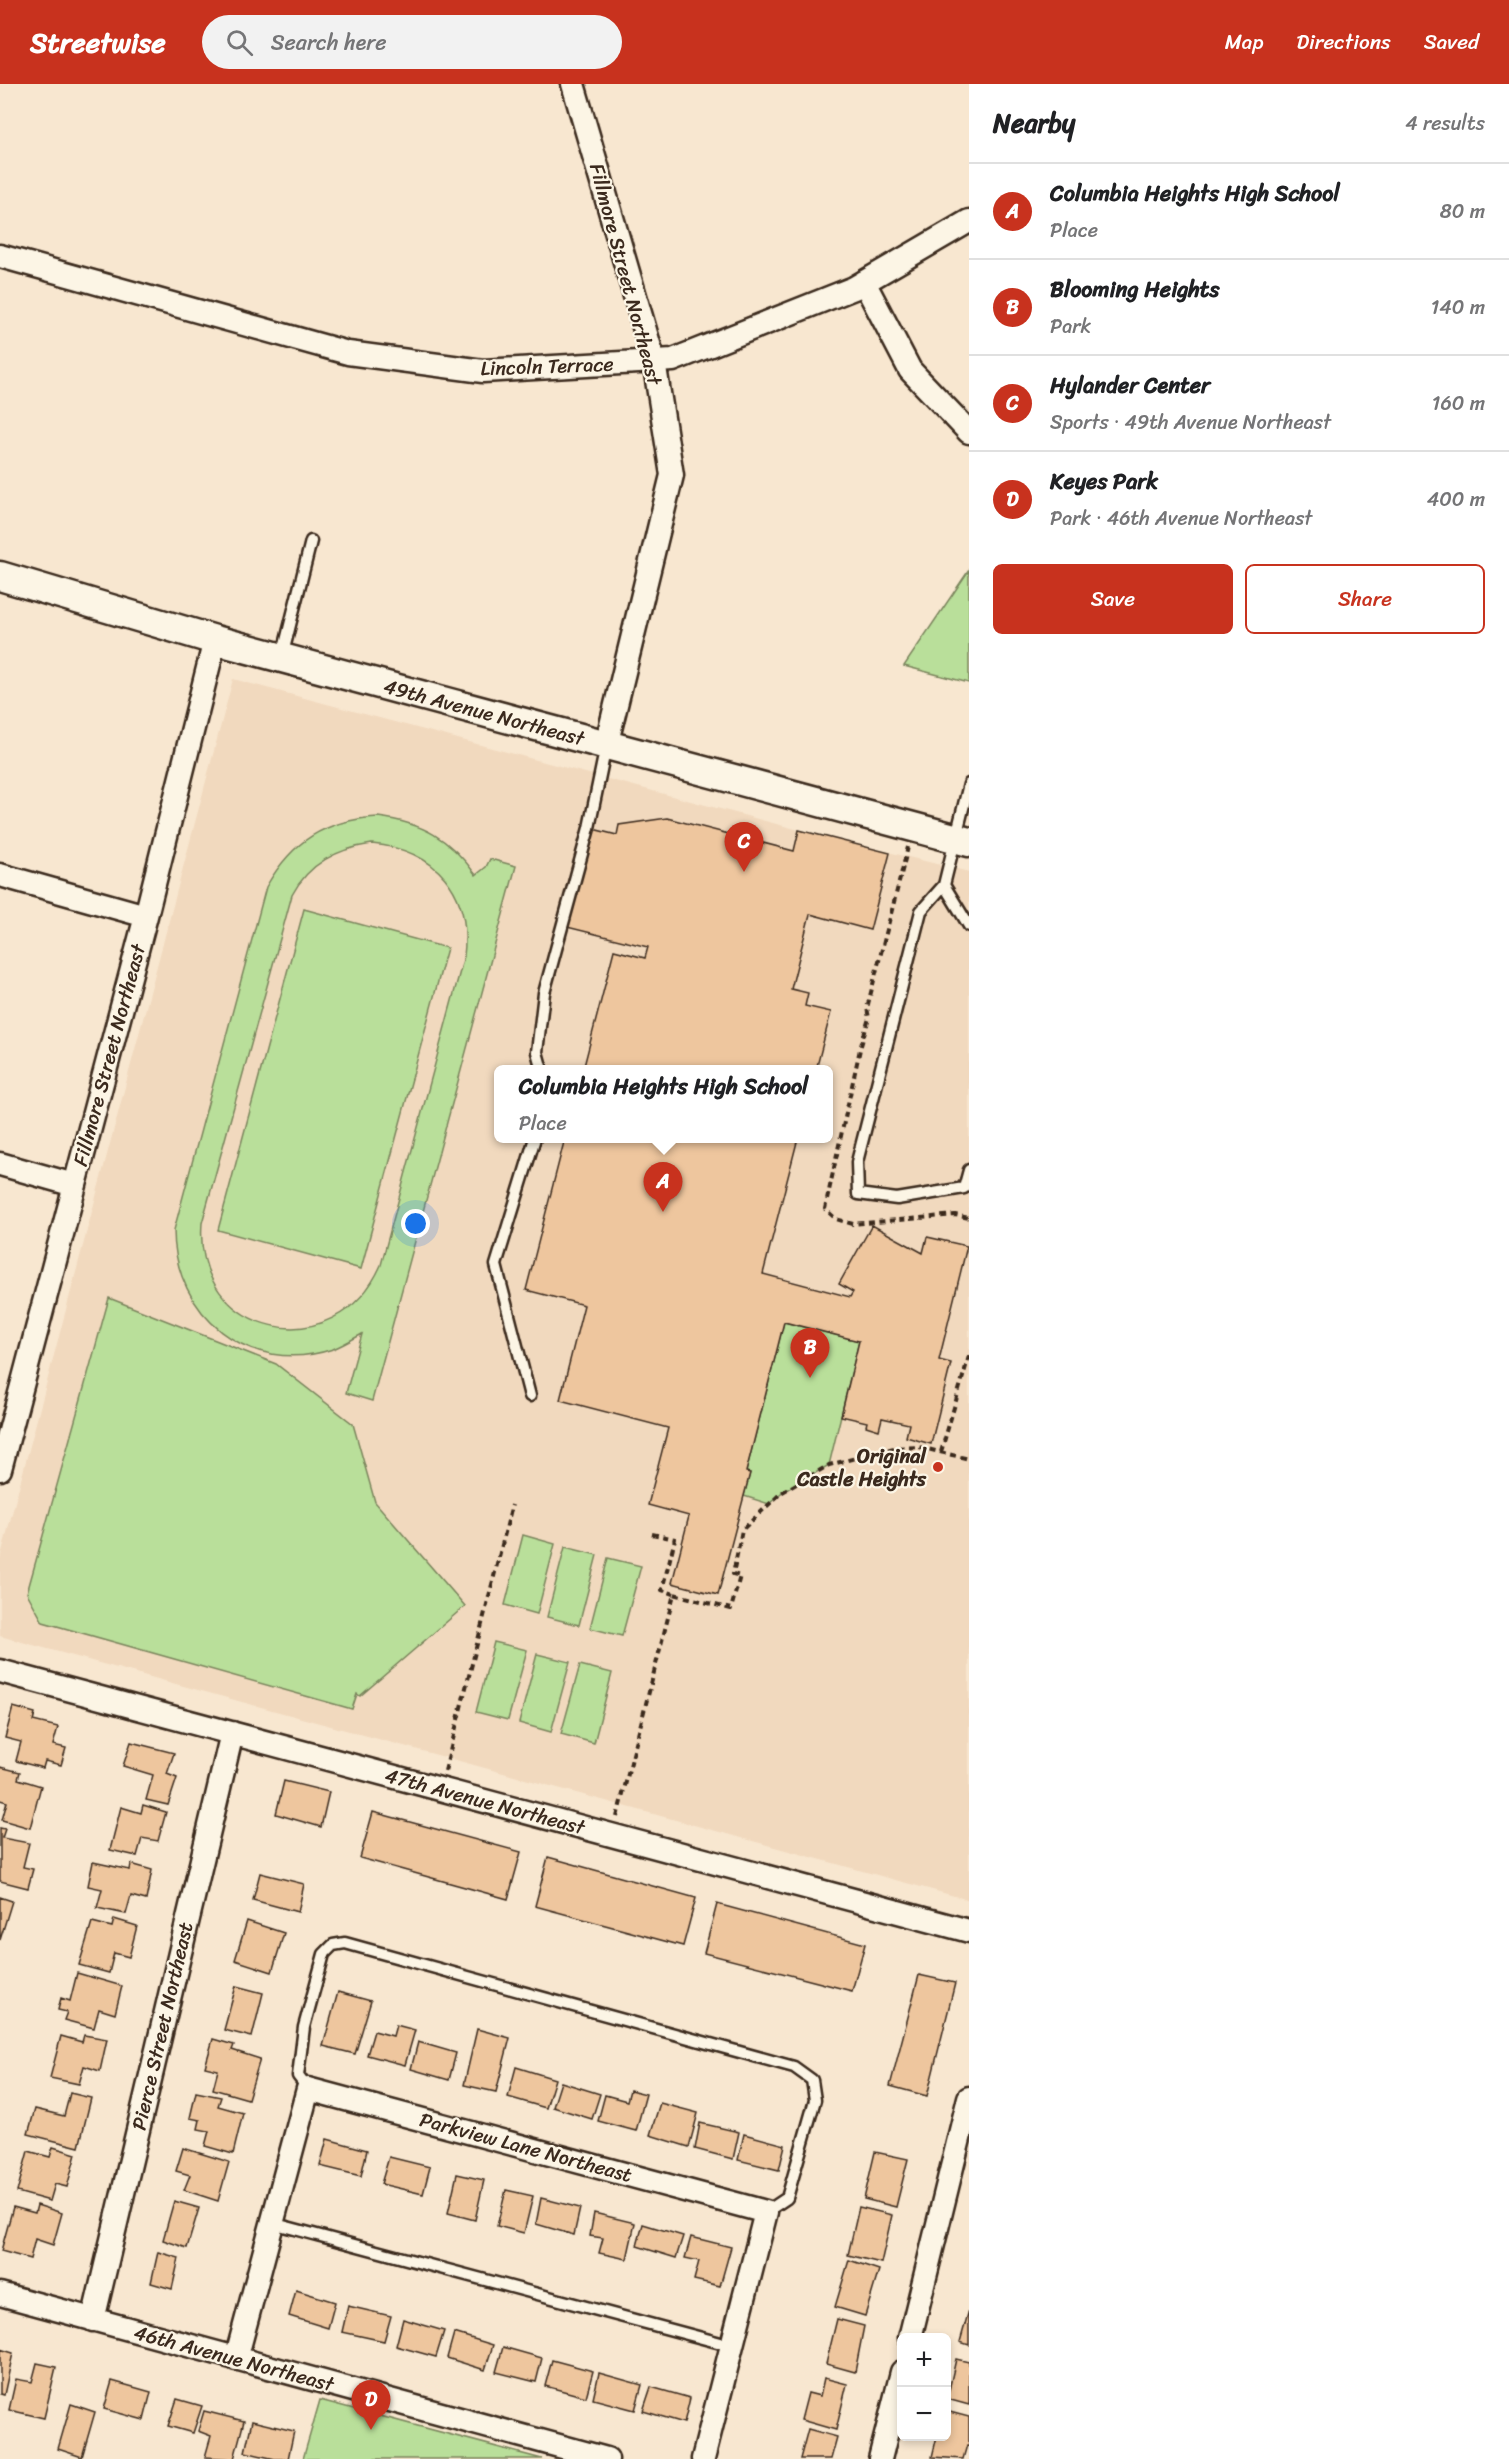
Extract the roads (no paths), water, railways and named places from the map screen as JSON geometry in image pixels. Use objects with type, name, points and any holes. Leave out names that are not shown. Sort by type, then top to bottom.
[{"type":"street","name":"Fillmore Street Northeast","points":[[573,84],[654,361],[672,475],[606,746]]},
{"type":"street","name":"Lincoln Terrace","points":[[0,256],[348,353],[483,371],[673,360],[854,288],[969,221]]},
{"type":"street","points":[[864,282],[910,370],[969,432]]},
{"type":"street","name":"49th Avenue Northeast","points":[[0,576],[215,640],[962,840]]},
{"type":"street","name":"Fillmore Street Northeast","points":[[0,1469],[146,916],[215,640]]},
{"type":"street","points":[[0,875],[146,916]]},
{"type":"street","points":[[0,1164],[75,1185]]},
{"type":"street","name":"47th Avenue Northeast","points":[[0,1671],[969,1931]]},
{"type":"street","name":"Pierce Street Northeast","points":[[93,2320],[232,1733]]},
{"type":"street","points":[[236,2359],[308,2089]]},
{"type":"street","name":"Parkview Lane Northeast","points":[[308,2089],[766,2212]]},
{"type":"street","points":[[911,2333],[969,2098]]},
{"type":"street","points":[[703,2459],[766,2212]]},
{"type":"street","name":"46th Avenue Northeast","points":[[0,2294],[607,2459]]},
{"type":"street","points":[[880,2459],[898,2387]]},
{"type":"lane","points":[[282,658],[311,541]]},
{"type":"lane","points":[[541,1065],[537,1052],[544,993],[589,828],[606,746]]},
{"type":"lane","points":[[969,784],[962,840],[944,885],[921,911],[857,1162],[858,1194],[897,1199],[967,1190],[969,1170]]},
{"type":"lane","points":[[944,885],[969,926]]},
{"type":"lane","points":[[530,1396],[496,1265],[533,1143]]},
{"type":"lane","points":[[308,2089],[298,2076],[304,2027],[324,1954],[333,1945],[345,1942],[794,2067],[812,2080],[815,2100],[787,2198],[766,2212]]},
{"type":"lane","points":[[272,2223],[732,2346]]},
{"type":"place","name":"Hylander Center","points":[[744,872]]},
{"type":"place","name":"Columbia Heights High School","points":[[663,1212]]},
{"type":"place","name":"Blooming Heights","points":[[810,1378]]},
{"type":"place","name":"Original Castle Heights","points":[[938,1467]]},
{"type":"place","name":"Keyes Park","points":[[371,2430]]}]
